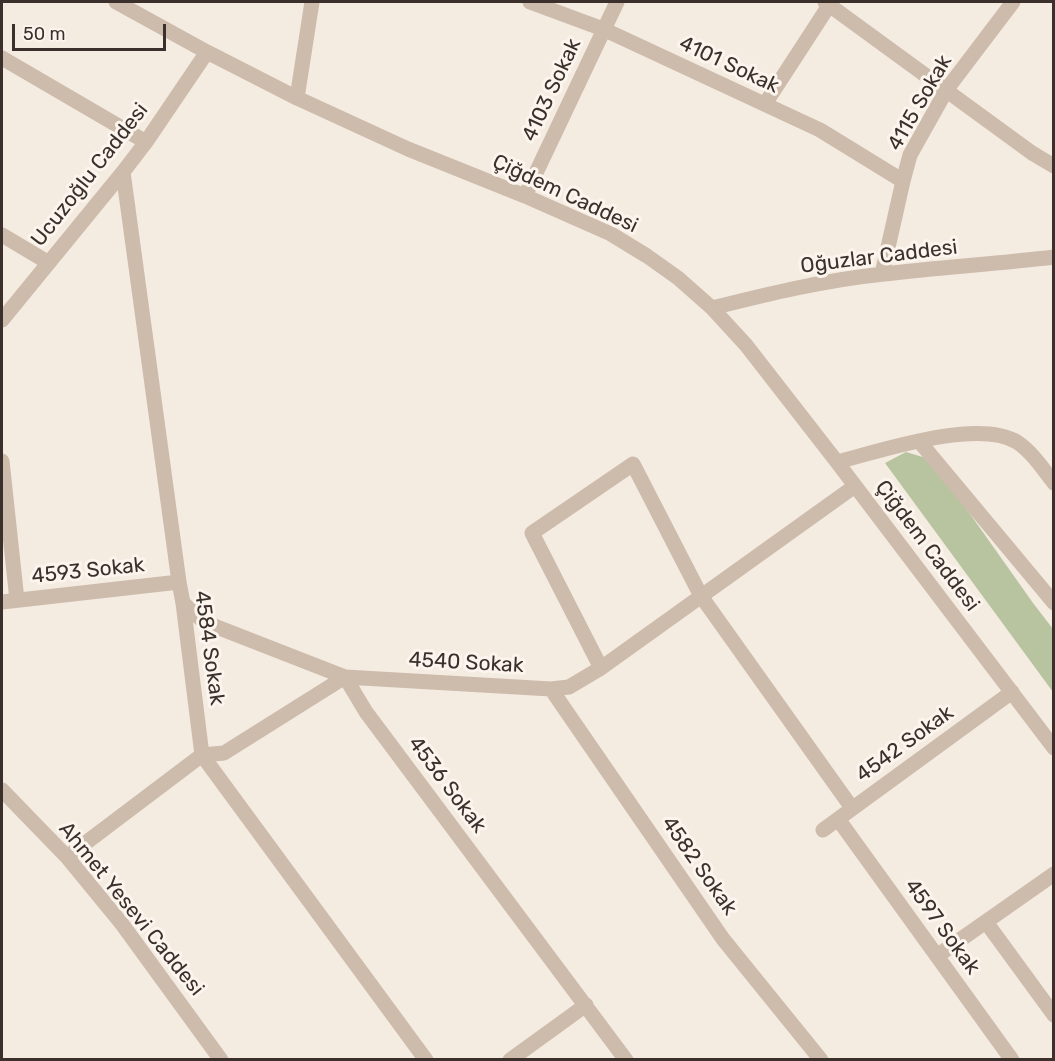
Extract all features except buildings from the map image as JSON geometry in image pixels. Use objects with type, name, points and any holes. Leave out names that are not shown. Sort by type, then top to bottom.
[{"type":"street","name":"Çiğdem Caddesi","points":[[116,2],[297,98],[610,234],[678,278],[712,308],[746,345],[1053,748]]},
{"type":"street","points":[[297,98],[312,2]]},
{"type":"street","name":"4101 Sokak","points":[[530,2],[603,29],[820,130],[903,181]]},
{"type":"street","name":"4103 Sokak","points":[[525,196],[616,2]]},
{"type":"street","name":"4115 Sokak","points":[[882,274],[910,155],[947,89],[1013,2]]},
{"type":"street","points":[[765,104],[827,3],[1053,166]]},
{"type":"street","name":"Ucuzoğlu Caddesi","points":[[2,320],[146,142],[207,52]]},
{"type":"street","points":[[2,58],[146,142]]},
{"type":"street","name":"4584 Sokak","points":[[123,172],[202,755],[426,1059]]},
{"type":"street","points":[[2,235],[49,263]]},
{"type":"street","name":"Oğuzlar Caddesi","points":[[712,308],[795,288],[882,274],[1003,264],[1053,257]]},
{"type":"street","points":[[837,462],[919,441],[978,433],[1004,437],[1017,442],[1033,456],[1053,483]]},
{"type":"street","points":[[919,441],[1053,603]]},
{"type":"street","points":[[2,461],[9,601]]},
{"type":"street","points":[[601,668],[532,533],[633,464],[700,596],[852,808]]},
{"type":"street","name":"4540 Sokak","points":[[345,677],[551,689],[569,687],[601,668],[855,486]]},
{"type":"street","name":"4593 Sokak","points":[[9,601],[179,582]]},
{"type":"street","points":[[183,603],[204,622],[345,677]]},
{"type":"street","points":[[67,857],[202,755],[224,753],[345,677]]},
{"type":"street","name":"4536 Sokak","points":[[345,677],[366,712],[626,1059]]},
{"type":"street","name":"4582 Sokak","points":[[551,689],[723,939],[821,1059]]},
{"type":"street","name":"4542 Sokak","points":[[823,830],[1012,692]]},
{"type":"street","name":"Ahmet Yesevi Caddesi","points":[[2,790],[67,857],[122,924],[221,1059]]},
{"type":"street","name":"4597 Sokak","points":[[837,819],[1012,1059]]},
{"type":"street","points":[[937,956],[1053,874]]},
{"type":"street","name":"4597 Sokak","points":[[986,922],[1053,1015]]},
{"type":"street","points":[[510,1059],[586,1005]]},
{"type":"green space","points":[[906,452],[926,458],[951,487],[1053,629],[1053,692],[885,463]]}]
